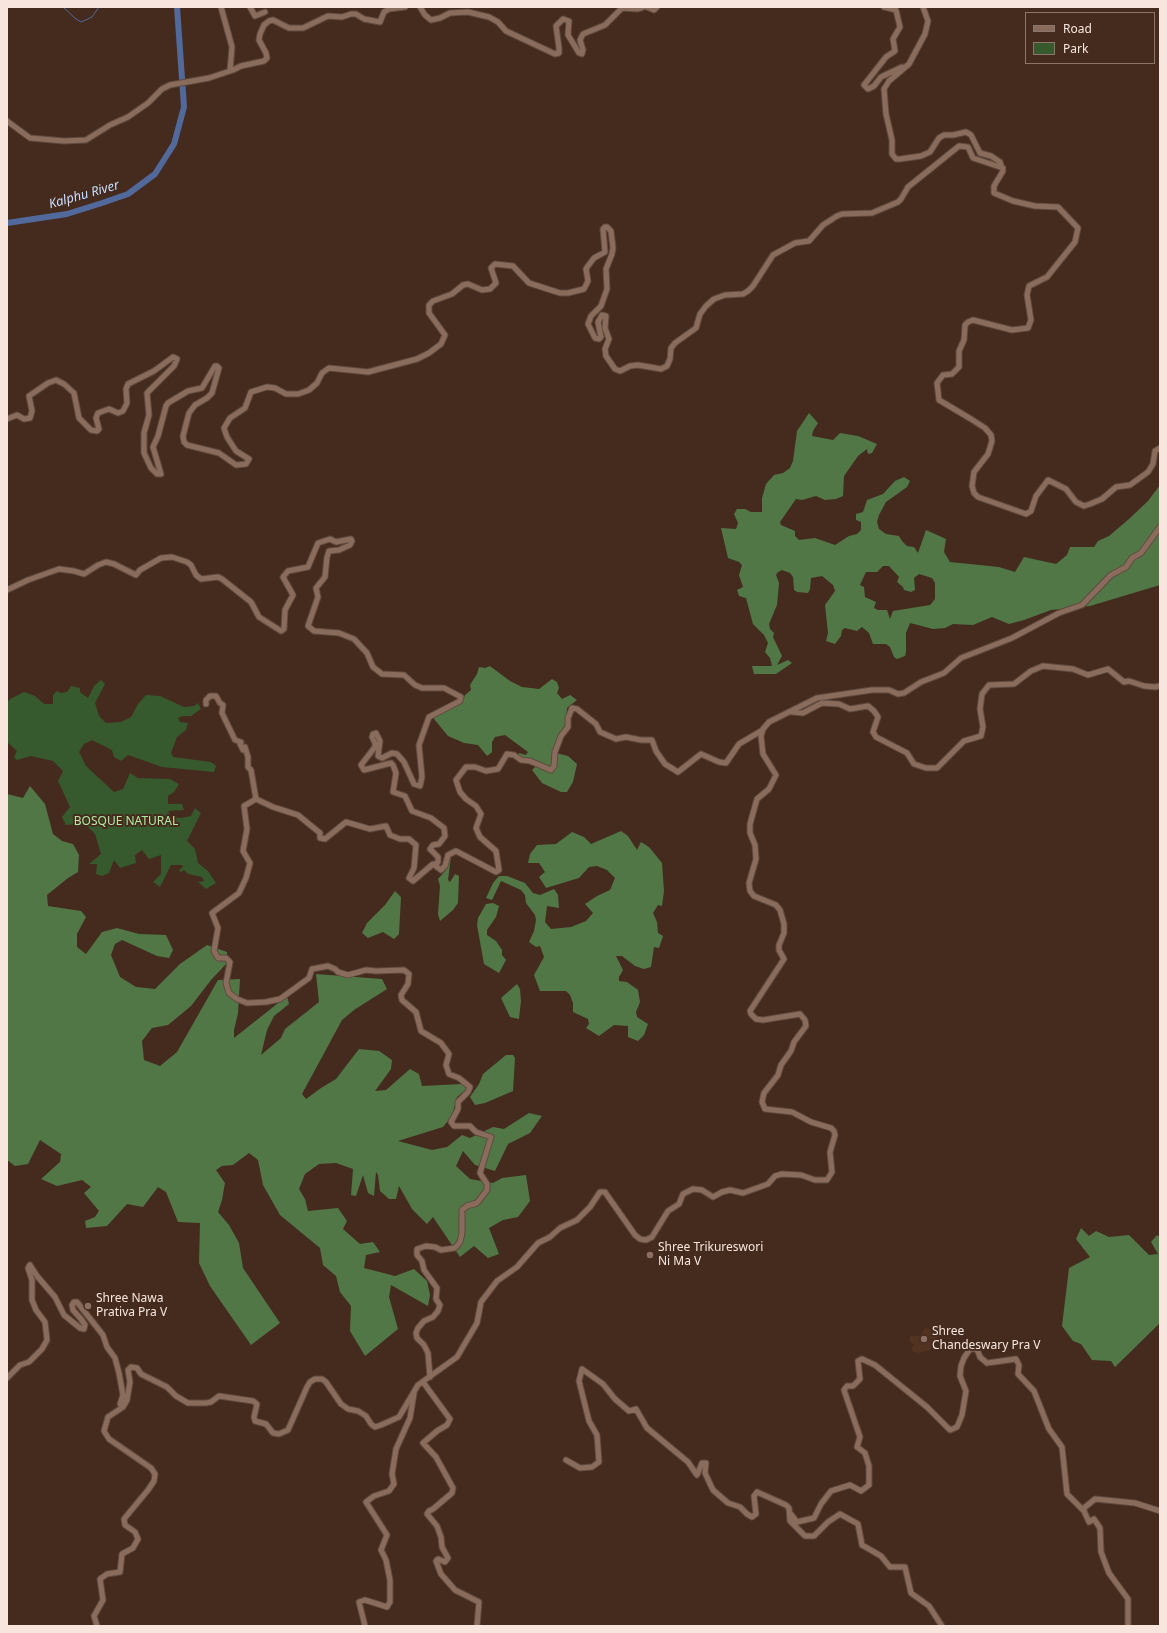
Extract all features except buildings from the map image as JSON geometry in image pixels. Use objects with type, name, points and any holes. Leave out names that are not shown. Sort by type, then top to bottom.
[{"type":"street","points":[[220,7],[232,47],[230,71]]},
{"type":"street","points":[[250,7],[255,16],[265,12]]},
{"type":"street","points":[[7,121],[30,138],[64,142],[86,140],[110,125],[128,117],[148,103],[162,89],[174,84],[209,78],[241,66],[264,61],[267,58],[259,40],[264,25],[269,21],[273,20],[289,28],[303,28],[328,16],[342,17],[356,14],[364,19],[380,22],[384,12],[389,9],[405,7]]},
{"type":"street","points":[[420,7],[425,15],[431,20],[440,18],[450,12],[468,12],[489,17],[498,22],[506,31],[556,54],[559,53],[556,26],[563,19],[569,21],[568,35],[579,53],[582,54],[583,50],[580,40],[584,34],[605,25],[622,8],[632,9],[644,7]]},
{"type":"street","points":[[647,7],[654,10],[657,7]]},
{"type":"street","points":[[884,7],[896,10],[900,27],[893,39],[895,51],[886,57],[864,85],[868,89],[874,86],[881,77],[909,64]]},
{"type":"street","points":[[923,7],[928,21],[926,29],[909,64],[889,81],[884,89],[886,114],[891,130],[892,152],[894,157],[900,159],[921,156],[930,152],[939,138],[944,135],[953,135],[966,132],[971,135],[980,153],[996,159],[1000,162],[1003,168],[1003,172],[994,186],[994,193],[1013,201],[1035,206],[1058,207],[1076,225],[1078,231],[1075,242],[1047,278],[1029,286],[1027,295],[1031,320],[1028,328],[1012,330],[973,320],[968,322],[965,325],[964,340],[959,351],[959,367],[952,374],[943,375],[937,383],[939,400],[976,422],[991,436],[992,441],[988,454],[974,472],[972,486],[974,494],[988,501],[1026,514],[1029,513],[1036,496],[1048,480],[1066,489],[1076,502],[1084,506],[1102,499],[1116,487],[1130,485],[1148,472],[1153,464],[1155,451],[1160,448]]},
{"type":"street","points":[[7,419],[17,415],[24,419],[30,418],[32,411],[29,396],[48,383],[56,380],[64,384],[74,393],[79,418],[91,430],[97,431],[99,427],[96,418],[98,413],[109,409],[118,413],[123,411],[127,403],[126,389],[128,384],[154,371],[173,357],[177,358],[174,366],[147,393],[149,415],[144,433],[144,453],[151,468],[157,474],[161,474],[153,446],[158,436],[166,406],[168,403],[188,391],[202,388],[215,366],[219,368],[212,393],[208,398],[195,405],[189,412],[183,436],[184,442],[187,445],[219,453],[236,464],[246,464],[249,459],[236,451],[227,437],[224,428],[230,418],[244,408],[251,392],[266,386],[276,388],[286,394],[298,394],[309,390],[317,383],[322,373],[329,368],[368,372],[417,359],[429,353],[441,344],[445,336],[429,313],[429,305],[432,301],[452,294],[463,285],[468,284],[482,290],[490,289],[496,283],[491,268],[495,264],[513,266],[529,283],[560,293],[568,293],[584,289],[588,281],[588,266],[594,258],[605,252],[603,229],[605,227],[611,231],[613,248],[606,269],[607,289],[601,306],[590,316],[588,324],[595,338],[599,339],[601,337],[598,322],[602,315],[606,316],[605,328],[609,339],[605,349],[606,356],[615,369],[620,371],[630,366],[638,365],[661,369],[666,366],[670,358],[671,348],[675,343],[696,328],[700,314],[714,299],[725,295],[743,294],[748,291],[753,286],[773,255],[795,243],[809,241],[823,225],[837,216],[842,214],[872,213],[898,202],[901,200],[908,187],[959,146],[968,147],[973,158],[1003,168]]},
{"type":"street","points":[[435,865],[441,870],[445,866],[448,855],[456,851],[496,872],[499,870],[496,851],[480,837],[476,828],[481,814],[476,806],[466,799],[460,792],[456,780],[466,767],[475,767],[486,771],[498,769],[508,754],[551,770],[554,766],[555,752],[568,727],[568,718],[572,708],[577,709],[596,724],[600,732],[616,740],[626,737],[641,740],[652,740],[656,751],[665,764],[678,772],[701,754],[719,762],[726,763],[739,744],[759,734],[769,722],[817,698],[846,693],[882,690],[898,694],[909,691],[921,682],[950,670],[961,658],[1012,638],[1059,613],[1082,605],[1111,575],[1126,567],[1132,558],[1141,553],[1160,527]]},
{"type":"street","points":[[7,590],[28,580],[59,570],[74,571],[84,574],[106,562],[114,564],[136,575],[140,570],[161,558],[172,557],[187,562],[191,565],[196,575],[201,579],[218,577],[222,579],[251,602],[259,617],[281,631],[284,629],[285,610],[293,595],[283,577],[288,571],[308,567],[318,543],[330,539],[336,542],[351,539],[352,541],[350,545],[330,552],[327,557],[325,578],[316,588],[318,597],[308,626],[314,631],[339,633],[354,639],[367,653],[373,667],[382,674],[404,675],[415,685],[422,688],[444,688],[461,697],[460,701],[429,717],[419,745],[422,778],[420,786],[414,784],[404,762],[398,754],[392,753],[382,758],[378,756],[380,740],[376,733],[373,734],[372,738],[375,743],[375,747],[361,765],[364,770],[385,764],[393,765],[396,773],[393,792],[405,796],[412,811],[432,818],[444,828],[444,836],[439,844],[433,845],[430,849],[438,856],[438,862],[435,865],[433,864],[413,881],[409,878],[414,868],[416,845],[408,839],[400,839],[390,835],[386,826],[370,829],[346,822],[325,839],[320,838],[320,834],[298,815],[273,807],[256,799]]},
{"type":"street","points":[[791,712],[803,713],[822,703],[839,704],[850,709],[868,706],[878,717],[873,732],[876,737],[907,753],[914,764],[926,768],[937,768],[964,742],[981,736],[983,727],[980,709],[982,694],[989,685],[1014,684],[1032,671],[1043,666],[1073,669],[1088,675],[1108,669],[1124,682],[1129,681],[1144,686],[1160,686]]},
{"type":"street","points":[[206,704],[206,700],[210,696],[216,696],[223,705],[222,713],[235,740],[242,742],[240,744],[243,750],[245,747],[248,757],[248,767],[251,770],[256,799]]},
{"type":"street","points":[[97,1626],[94,1616],[103,1600],[100,1579],[107,1574],[120,1572],[122,1554],[133,1548],[138,1539],[135,1532],[125,1525],[124,1519],[148,1490],[155,1474],[151,1468],[106,1436],[104,1431],[108,1417],[123,1407],[127,1400],[130,1382],[128,1370],[133,1366],[150,1379],[167,1387],[183,1401],[188,1403],[206,1403],[219,1396],[241,1398],[253,1401],[257,1404],[254,1417],[255,1421],[266,1424],[273,1433],[278,1434],[288,1430],[307,1387],[310,1382],[315,1379],[326,1382],[341,1404],[348,1409],[358,1411],[366,1416],[375,1427],[399,1417],[414,1390],[457,1357],[477,1323],[481,1302],[497,1281],[517,1267],[538,1243],[564,1226],[577,1220],[590,1208],[600,1192],[605,1192],[635,1235],[640,1239],[646,1240],[652,1237],[668,1211],[679,1204],[683,1194],[693,1189],[702,1190],[713,1197],[730,1190],[743,1193],[768,1184],[775,1176],[782,1174],[801,1175],[821,1180],[827,1180],[831,1175],[830,1152],[835,1135],[834,1131],[831,1128],[811,1122],[792,1112],[765,1109],[762,1102],[764,1093],[778,1075],[781,1065],[787,1058],[794,1042],[806,1026],[805,1020],[800,1014],[763,1020],[756,1018],[750,1011],[784,958],[779,950],[779,945],[784,933],[784,924],[780,910],[776,905],[754,896],[750,891],[749,883],[756,859],[755,845],[750,833],[750,824],[757,798],[769,789],[776,776],[762,754],[762,729]]},
{"type":"street","points":[[256,799],[244,806],[247,830],[243,851],[250,863],[246,878],[239,893],[212,913],[218,928],[214,951],[218,958],[226,958],[230,962],[226,983],[229,993],[237,999],[248,1003],[266,1002],[280,999],[293,988],[309,978],[312,969],[328,966],[338,972],[348,975],[366,970],[404,970],[409,974],[408,984],[400,995],[402,1000],[416,1012],[421,1031],[442,1043],[449,1054],[446,1065],[449,1074],[466,1082],[470,1087],[468,1092],[458,1102],[458,1109],[451,1122],[454,1126],[470,1126],[476,1132],[491,1137],[480,1173],[487,1184],[487,1190],[477,1203],[467,1206],[462,1210],[462,1233],[460,1242],[455,1248],[441,1250],[435,1247],[426,1246],[417,1249],[417,1255],[422,1261],[424,1270],[437,1288],[436,1300],[440,1305],[438,1311],[433,1317],[424,1321],[416,1333],[417,1338],[428,1353],[430,1377]]},
{"type":"street","points":[[7,1378],[20,1365],[29,1362],[42,1349],[47,1340],[45,1322],[36,1310],[32,1300],[32,1280],[28,1268],[30,1265],[32,1270],[55,1297],[64,1315],[80,1328],[84,1329],[85,1325],[72,1310],[72,1305],[74,1302],[77,1302],[103,1335],[107,1347],[115,1358],[123,1395],[120,1404],[123,1407]]},
{"type":"street","points":[[566,1460],[580,1468],[592,1467],[599,1462],[596,1435],[589,1421],[579,1381],[582,1369],[603,1384],[615,1399],[629,1411],[636,1409],[647,1428],[688,1462],[697,1475],[702,1463],[706,1463],[705,1473],[713,1490],[728,1503],[737,1506],[747,1514],[754,1516],[756,1514],[754,1496],[758,1492],[778,1502],[784,1503],[797,1522],[809,1520],[814,1518],[821,1504],[831,1491],[850,1485],[860,1490],[866,1489],[869,1485],[869,1466],[865,1453],[857,1447],[860,1437],[844,1390],[847,1386],[853,1386],[860,1379],[857,1364],[858,1361],[862,1359],[875,1365],[927,1407],[950,1430],[957,1427],[964,1403],[966,1391],[960,1376],[961,1366],[970,1349],[977,1348],[980,1357],[987,1364],[1016,1359],[1019,1365],[1018,1374],[1034,1390],[1049,1429],[1062,1447],[1067,1494],[1084,1510],[1089,1522],[1094,1519],[1100,1528],[1101,1552],[1109,1573],[1128,1599],[1128,1626]]},
{"type":"street","points":[[423,1382],[429,1388],[450,1419],[447,1425],[423,1443],[436,1457],[453,1488],[452,1492],[427,1514],[437,1526],[442,1547],[448,1558],[445,1562],[438,1559],[436,1561],[442,1574],[452,1588],[479,1602],[477,1626]]},
{"type":"street","points":[[365,1626],[359,1602],[364,1600],[387,1607],[390,1602],[390,1580],[386,1560],[381,1550],[386,1535],[366,1502],[374,1496],[389,1490],[394,1484],[392,1474],[396,1449],[410,1418],[414,1390]]},
{"type":"street","points":[[1084,1510],[1084,1508],[1095,1500],[1134,1503],[1160,1511]]},
{"type":"street","points":[[790,1513],[790,1521],[805,1536],[814,1536],[828,1522],[840,1514],[858,1524],[862,1545],[881,1556],[890,1567],[905,1567],[911,1593],[930,1606],[942,1626]]},
{"type":"shaded area","name":"Shree Chandeswary Pra V","points":[[925,1328],[933,1330],[938,1328],[942,1332],[930,1350],[919,1353],[913,1352],[911,1349],[914,1345],[910,1342],[910,1336],[920,1336]]},
{"type":"green space","points":[[809,413],[818,423],[812,436],[833,440],[840,433],[858,436],[877,444],[872,453],[868,454],[867,449],[858,456],[844,476],[843,496],[836,499],[825,500],[816,496],[802,500],[796,499],[780,522],[781,525],[795,531],[795,536],[799,540],[815,538],[835,545],[849,536],[857,534],[861,530],[861,522],[856,520],[856,514],[863,512],[867,500],[883,494],[895,481],[904,477],[910,481],[907,487],[886,502],[877,522],[879,529],[886,534],[899,536],[907,546],[914,547],[918,553],[926,530],[946,539],[944,552],[950,562],[999,567],[1015,572],[1024,557],[1056,564],[1067,555],[1070,547],[1094,547],[1098,541],[1109,536],[1129,519],[1148,501],[1160,485],[1160,585],[1090,606],[1051,610],[1009,624],[992,617],[973,625],[953,624],[945,628],[933,629],[910,623],[906,633],[905,656],[897,659],[894,657],[890,647],[886,644],[873,644],[869,633],[862,627],[857,631],[845,628],[842,630],[841,636],[835,644],[826,641],[828,633],[825,605],[835,591],[833,585],[822,576],[811,578],[808,593],[797,592],[794,590],[793,577],[790,573],[782,570],[776,575],[779,583],[777,605],[769,624],[770,629],[774,633],[773,637],[782,656],[777,665],[788,660],[792,663],[776,674],[754,674],[752,666],[772,666],[770,658],[765,652],[768,643],[764,635],[753,624],[746,598],[739,596],[737,590],[743,587],[739,575],[742,565],[739,562],[728,558],[721,528],[736,529],[738,523],[734,514],[737,509],[745,509],[751,512],[762,512],[762,498],[766,484],[774,475],[783,473],[790,468],[793,461],[797,431]],"holes":[[[883,566],[889,566],[899,577],[897,582],[903,587],[904,590],[911,592],[915,590],[914,578],[919,574],[932,578],[935,583],[935,599],[930,605],[893,611],[890,619],[887,610],[878,610],[874,608],[876,602],[865,597],[864,587],[860,585],[866,572],[877,572]]]},
{"type":"green space","points":[[490,666],[510,681],[522,687],[539,689],[552,679],[557,682],[559,688],[557,693],[562,699],[570,695],[577,700],[567,708],[566,729],[560,735],[554,763],[549,769],[518,757],[519,753],[526,755],[528,752],[505,735],[495,737],[492,742],[492,752],[487,756],[478,745],[464,743],[448,736],[434,719],[436,713],[462,703],[465,695],[471,690],[470,685],[477,674],[479,667],[485,668]]},
{"type":"green space","name":"BOSQUE NATURAL","points":[[101,680],[105,684],[95,703],[99,716],[106,723],[121,722],[131,717],[138,704],[146,695],[160,696],[184,707],[194,706],[198,703],[201,709],[191,716],[183,716],[178,718],[180,722],[188,723],[186,730],[177,737],[171,753],[173,757],[211,762],[216,766],[214,772],[162,767],[128,755],[121,761],[114,757],[112,750],[92,740],[84,744],[79,752],[86,766],[114,792],[123,789],[130,773],[138,778],[170,779],[179,784],[174,792],[168,796],[168,804],[182,804],[184,810],[168,811],[171,817],[181,818],[191,816],[195,808],[201,813],[187,841],[195,849],[198,863],[208,871],[216,883],[206,889],[198,882],[204,881],[202,877],[188,874],[184,870],[181,872],[179,870],[183,867],[182,865],[171,865],[160,887],[153,882],[161,874],[161,855],[149,859],[142,850],[135,855],[136,863],[120,868],[114,860],[109,873],[102,876],[96,874],[97,864],[89,864],[101,854],[95,834],[84,823],[66,825],[62,817],[70,807],[58,781],[63,771],[53,761],[31,756],[17,760],[14,757],[17,751],[7,742],[7,703],[10,699],[24,692],[35,696],[44,704],[53,704],[53,695],[57,691],[61,693],[67,692],[71,686],[80,688],[80,692],[88,698],[94,686]]},
{"type":"green space","points":[[556,753],[568,756],[577,764],[573,782],[567,792],[561,792],[542,783],[532,770],[537,765],[552,771]]},
{"type":"green space","points":[[30,786],[45,804],[53,834],[62,841],[73,844],[79,855],[78,872],[47,895],[48,906],[81,911],[86,917],[77,934],[77,947],[86,954],[102,932],[117,928],[139,934],[166,935],[173,950],[169,958],[157,956],[122,940],[115,944],[111,955],[120,977],[136,987],[155,989],[180,964],[207,945],[227,952],[227,963],[211,980],[191,1006],[168,1025],[152,1028],[142,1041],[144,1060],[160,1066],[177,1052],[218,980],[240,979],[238,1013],[234,1030],[234,1038],[287,996],[289,1004],[274,1016],[267,1030],[261,1055],[281,1038],[285,1029],[319,1002],[316,974],[382,979],[387,989],[354,1010],[342,1020],[302,1094],[306,1099],[336,1079],[359,1049],[379,1051],[392,1060],[391,1069],[375,1091],[386,1090],[410,1069],[419,1074],[422,1086],[462,1084],[467,1089],[457,1097],[452,1116],[443,1127],[398,1141],[432,1150],[447,1147],[462,1135],[470,1138],[493,1127],[504,1129],[529,1113],[542,1116],[530,1133],[508,1144],[495,1171],[475,1165],[463,1151],[456,1166],[470,1179],[493,1183],[502,1178],[526,1175],[530,1201],[518,1217],[503,1220],[489,1228],[499,1254],[488,1258],[474,1246],[460,1257],[433,1217],[427,1224],[412,1209],[399,1186],[396,1199],[389,1199],[380,1191],[378,1175],[376,1172],[374,1196],[368,1193],[363,1175],[356,1196],[351,1195],[353,1169],[336,1163],[319,1164],[305,1174],[299,1189],[305,1199],[308,1211],[338,1208],[347,1221],[343,1229],[360,1244],[373,1242],[380,1252],[366,1255],[364,1268],[395,1276],[414,1269],[427,1281],[430,1295],[428,1306],[391,1285],[389,1297],[398,1329],[365,1356],[350,1331],[351,1306],[340,1292],[336,1276],[323,1265],[320,1248],[280,1215],[263,1185],[258,1160],[249,1153],[233,1165],[222,1166],[216,1170],[225,1183],[218,1212],[229,1225],[239,1243],[243,1268],[280,1323],[251,1345],[210,1286],[199,1263],[200,1223],[178,1222],[166,1192],[158,1187],[143,1207],[127,1204],[107,1226],[86,1228],[85,1221],[95,1217],[99,1211],[84,1193],[91,1187],[82,1180],[57,1186],[41,1179],[60,1162],[61,1154],[40,1140],[28,1164],[15,1166],[7,1160],[7,794],[23,798]]},
{"type":"green space","points":[[621,831],[628,836],[637,850],[641,842],[649,847],[662,863],[664,891],[662,906],[658,905],[653,913],[657,922],[658,933],[663,936],[659,948],[654,947],[651,967],[644,969],[635,966],[622,956],[616,956],[623,970],[619,977],[619,981],[627,982],[638,990],[640,1002],[636,1012],[637,1017],[648,1024],[644,1035],[638,1041],[628,1037],[628,1026],[614,1025],[599,1036],[586,1028],[589,1024],[588,1019],[573,1012],[573,1003],[570,995],[566,991],[540,991],[534,975],[544,957],[540,946],[536,947],[529,942],[534,931],[536,920],[535,915],[526,903],[525,895],[521,890],[501,881],[492,900],[486,898],[493,883],[499,876],[507,876],[525,883],[533,893],[540,895],[554,889],[558,895],[559,908],[547,906],[545,922],[551,929],[571,927],[586,921],[593,913],[585,904],[610,890],[615,878],[607,870],[597,866],[589,867],[579,878],[546,888],[539,877],[545,872],[539,863],[528,863],[530,854],[537,845],[556,844],[572,832],[584,837],[591,844]]},
{"type":"green space","points":[[448,857],[451,857],[448,880],[450,882],[455,874],[459,876],[458,903],[453,910],[440,921],[438,914],[440,886],[438,879],[446,870]]},
{"type":"green space","points":[[395,891],[401,897],[399,934],[394,939],[383,932],[368,938],[362,933],[367,923],[385,905]]},
{"type":"green space","points":[[493,903],[499,906],[496,917],[487,930],[487,935],[496,941],[502,950],[502,955],[506,960],[499,973],[484,964],[477,925],[478,918],[486,904]]},
{"type":"green space","points":[[517,984],[520,989],[521,1001],[519,1019],[510,1017],[501,998]]},
{"type":"green space","points":[[506,1055],[513,1055],[515,1058],[513,1091],[485,1103],[475,1105],[470,1097],[479,1084],[483,1074]]},
{"type":"green space","points":[[1081,1228],[1089,1236],[1096,1231],[1109,1237],[1129,1235],[1149,1255],[1158,1254],[1151,1242],[1157,1235],[1160,1237],[1160,1323],[1115,1367],[1111,1361],[1092,1360],[1081,1344],[1073,1341],[1062,1326],[1069,1268],[1090,1257],[1076,1239]]},
{"type":"waterway","points":[[63,7],[81,22],[92,17],[99,7]]},
{"type":"waterway","name":"Kalphu River","points":[[7,223],[67,214],[102,203],[128,194],[155,174],[174,144],[184,107],[177,7]]},
{"type":"place","name":"Shree Trikureswori Ni Ma V","points":[[650,1255]]},
{"type":"place","name":"Shree Nawa Prativa Pra V","points":[[88,1306]]},
{"type":"place","name":"Shree Chandeswary Pra V","points":[[924,1339]]}]
